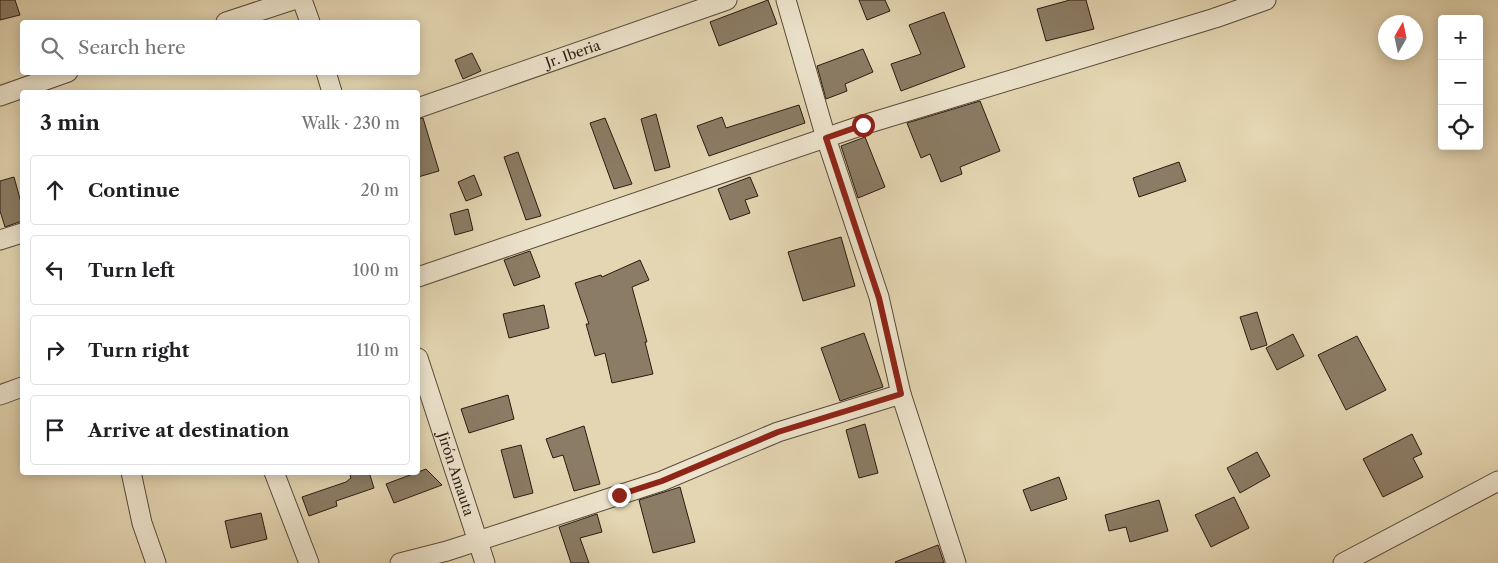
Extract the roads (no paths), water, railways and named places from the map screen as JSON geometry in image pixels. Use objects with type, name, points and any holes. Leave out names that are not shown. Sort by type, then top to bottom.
[{"type":"street","points":[[232,20],[293,0]]},
{"type":"street","points":[[302,0],[309,20]]},
{"type":"street","name":"Jr. Iberia","points":[[420,107],[727,0]]},
{"type":"street","points":[[786,0],[826,138],[879,298],[901,394],[956,563]]},
{"type":"street","points":[[420,276],[826,138],[1215,18],[1266,0]]},
{"type":"street","points":[[0,96],[60,75]]},
{"type":"street","points":[[327,75],[331,90]]},
{"type":"street","points":[[0,240],[20,234]]},
{"type":"street","name":"Jirón Amauta","points":[[420,364],[485,563]]},
{"type":"street","points":[[0,395],[20,388]]},
{"type":"street","points":[[400,563],[478,541],[662,481],[778,432],[901,394]]},
{"type":"street","points":[[132,475],[142,523],[156,563]]},
{"type":"street","points":[[275,475],[309,563]]},
{"type":"street","points":[[1344,563],[1498,481]]}]
